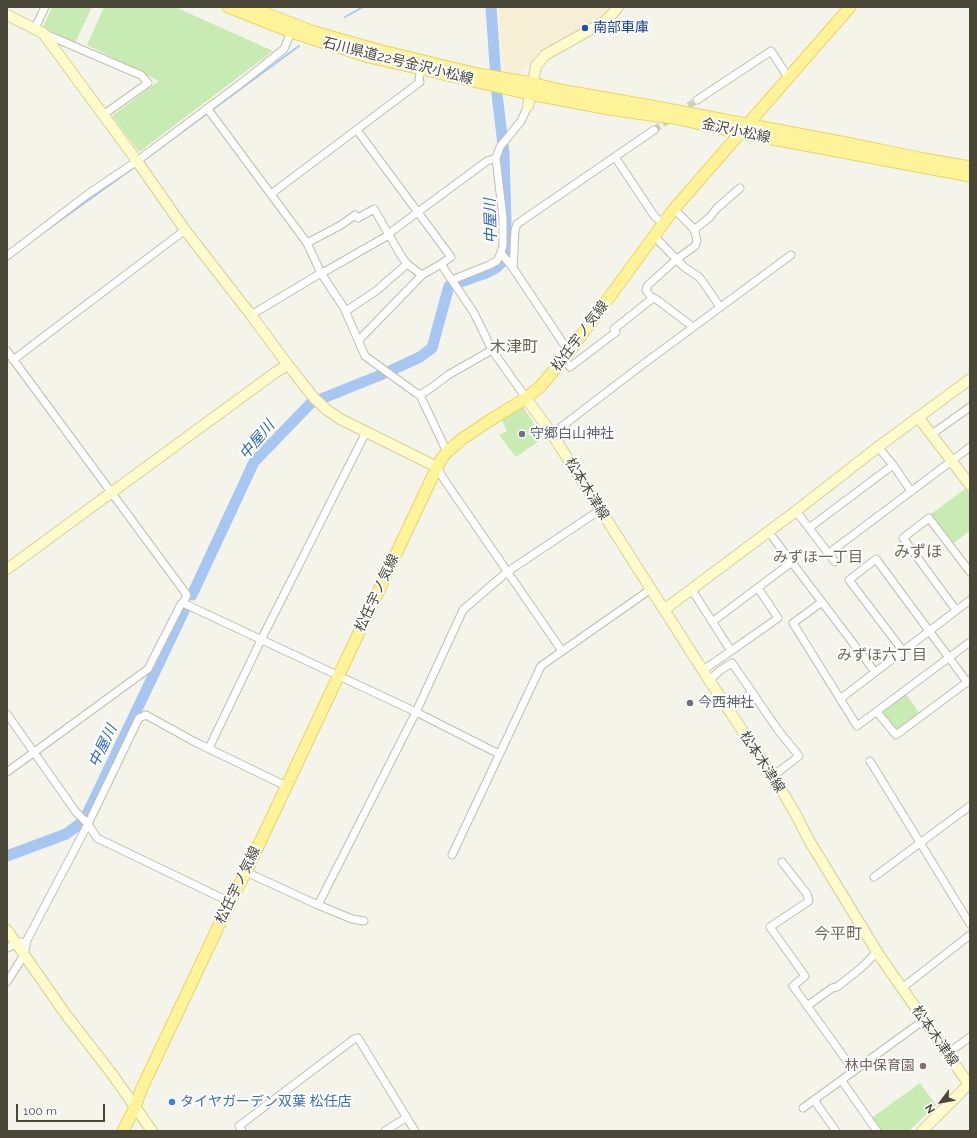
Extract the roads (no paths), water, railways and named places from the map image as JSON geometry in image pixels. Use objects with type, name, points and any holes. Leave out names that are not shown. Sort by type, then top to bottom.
[{"type":"main road","name":"石川県道22号金沢小松線","points":[[228,7],[291,32],[369,57],[421,69],[503,83]]},
{"type":"main road","name":"石川県道22号金沢小松線","points":[[249,7],[314,32],[489,80]]},
{"type":"main road","name":"松任宇ノ気線","points":[[123,1131],[437,467],[447,452],[462,439],[526,398],[541,386],[566,356],[674,209],[850,7]]},
{"type":"main road","name":"金沢小松線","points":[[503,83],[609,109],[744,129],[815,137],[970,167]]},
{"type":"main road","name":"金沢小松線","points":[[744,129],[970,176]]},
{"type":"street","points":[[39,31],[45,7]]},
{"type":"street","points":[[618,7],[606,21],[546,55],[536,66],[528,106],[521,121],[500,147],[496,158],[503,218],[504,256],[513,268],[566,356],[570,367],[653,298]]},
{"type":"street","points":[[7,15],[39,31],[141,75],[148,83],[103,115]]},
{"type":"street","points":[[39,31],[103,115],[185,230],[316,400],[340,418],[437,467],[442,478],[562,651]]},
{"type":"street","points":[[7,256],[88,194],[138,163],[209,111],[284,49],[291,32]]},
{"type":"street","points":[[697,100],[771,51],[788,77]]},
{"type":"street","points":[[271,194],[420,82],[419,79],[421,69]]},
{"type":"street","points":[[209,111],[307,243],[321,273],[346,311],[366,356],[416,393],[420,394],[447,452]]},
{"type":"street","points":[[357,130],[451,257],[422,275],[358,340]]},
{"type":"street","points":[[513,268],[515,230],[517,224],[654,130]]},
{"type":"street","points":[[615,157],[655,217],[663,223]]},
{"type":"street","points":[[251,315],[387,236],[487,161],[496,158]]},
{"type":"street","points":[[694,230],[740,188]]},
{"type":"street","points":[[307,243],[341,225],[355,215],[358,218],[374,209],[407,264],[422,275]]},
{"type":"street","points":[[674,209],[694,230],[697,241],[695,246],[677,259],[648,285],[646,290],[651,297],[693,327]]},
{"type":"street","points":[[14,360],[185,230]]},
{"type":"street","points":[[654,236],[684,267],[699,277],[720,307]]},
{"type":"street","points":[[552,434],[791,254]]},
{"type":"street","points":[[454,283],[504,256]]},
{"type":"street","points":[[346,311],[376,291],[407,264]]},
{"type":"street","points":[[441,264],[474,313],[492,350],[526,398]]},
{"type":"street","points":[[420,394],[434,386],[448,375],[492,350]]},
{"type":"street","points":[[7,352],[187,595],[148,669],[7,772]]},
{"type":"street","points":[[7,570],[276,372],[288,365]]},
{"type":"street","points":[[665,609],[970,379]]},
{"type":"street","name":"松本木津線","points":[[526,398],[552,434],[665,609],[708,680],[773,776],[810,842],[877,952],[947,1054],[970,1084]]},
{"type":"street","points":[[932,434],[970,406]]},
{"type":"street","points":[[918,417],[970,485]]},
{"type":"street","points":[[209,748],[261,640],[366,432]]},
{"type":"street","points":[[878,447],[893,465],[911,491]]},
{"type":"street","points":[[829,553],[970,447]]},
{"type":"street","points":[[809,528],[893,465]]},
{"type":"street","points":[[318,905],[416,712],[463,610],[507,572],[600,510]]},
{"type":"street","points":[[796,511],[835,562]]},
{"type":"street","points":[[956,610],[903,538],[929,518],[964,562],[970,572]]},
{"type":"street","points":[[768,531],[875,672]]},
{"type":"street","points":[[964,562],[970,557]]},
{"type":"street","points":[[877,712],[896,736],[968,681],[876,559],[849,580],[903,651]]},
{"type":"street","points":[[712,622],[792,562]]},
{"type":"street","points":[[703,670],[778,618],[758,588]]},
{"type":"street","points":[[452,855],[541,666],[651,589]]},
{"type":"street","points":[[692,590],[731,651]]},
{"type":"street","points":[[840,699],[970,600]]},
{"type":"street","points":[[822,602],[793,623],[857,726],[970,642]]},
{"type":"street","points":[[183,603],[416,712],[499,754]]},
{"type":"street","points":[[708,680],[732,663],[778,730],[799,756],[773,776]]},
{"type":"street","points":[[728,709],[752,693]]},
{"type":"street","points":[[7,714],[76,812],[85,821],[97,838],[230,902]]},
{"type":"street","points":[[7,982],[24,955],[27,940],[85,821],[139,718],[146,715],[195,742],[286,786]]},
{"type":"street","points":[[870,761],[970,924]]},
{"type":"street","points":[[874,877],[970,806]]},
{"type":"street","points":[[782,862],[807,894],[808,901],[770,926],[805,976],[793,986],[854,1071]]},
{"type":"street","points":[[246,872],[318,905],[352,919],[364,921]]},
{"type":"street","points":[[7,930],[64,1012],[112,1074],[152,1131]]},
{"type":"street","points":[[902,988],[970,935]]},
{"type":"street","points":[[7,948],[27,940]]},
{"type":"street","points":[[807,1006],[832,988],[837,987],[861,968],[877,952]]},
{"type":"street","points":[[803,1108],[882,1049],[924,1020]]},
{"type":"street","points":[[947,1054],[970,1037]]},
{"type":"street","points":[[242,1131],[238,1126],[354,1039],[358,1038],[415,1131]]},
{"type":"street","points":[[842,1080],[877,1131]]},
{"type":"street","points":[[922,1131],[970,1084]]},
{"type":"street","points":[[814,1100],[836,1131]]},
{"type":"street","points":[[386,1131],[407,1118]]},
{"type":"waterway","points":[[345,17],[363,7]]},
{"type":"waterway","name":"中屋川","points":[[390,371],[420,357],[432,348],[449,286],[496,268],[507,255],[504,153],[497,94],[491,7]]},
{"type":"waterway","points":[[212,110],[299,46]]},
{"type":"waterway","points":[[144,160],[208,113]]},
{"type":"waterway","points":[[44,232],[136,166]]},
{"type":"waterway","name":"中屋川","points":[[192,595],[254,462],[311,403],[383,374]]},
{"type":"waterway","name":"中屋川","points":[[7,856],[66,834],[81,823],[87,814],[186,607]]},
{"type":"tunnel","points":[[654,130],[697,100]]},
{"type":"place","name":"南部車庫","points":[[585,28]]},
{"type":"place","name":"守郷白山神社","points":[[522,434]]},
{"type":"place","name":"今西神社","points":[[690,703]]},
{"type":"place","name":"林中保育園","points":[[923,1066]]},
{"type":"place","name":"タイヤガーデン双葉 松任店","points":[[172,1102]]},
{"type":"district","name":"木津町","points":[[514,347]]},
{"type":"district","name":"みずほ","points":[[918,552]]},
{"type":"district","name":"みずほ一丁目","points":[[818,557]]},
{"type":"district","name":"みずほ六丁目","points":[[882,655]]},
{"type":"district","name":"今平町","points":[[838,934]]}]
